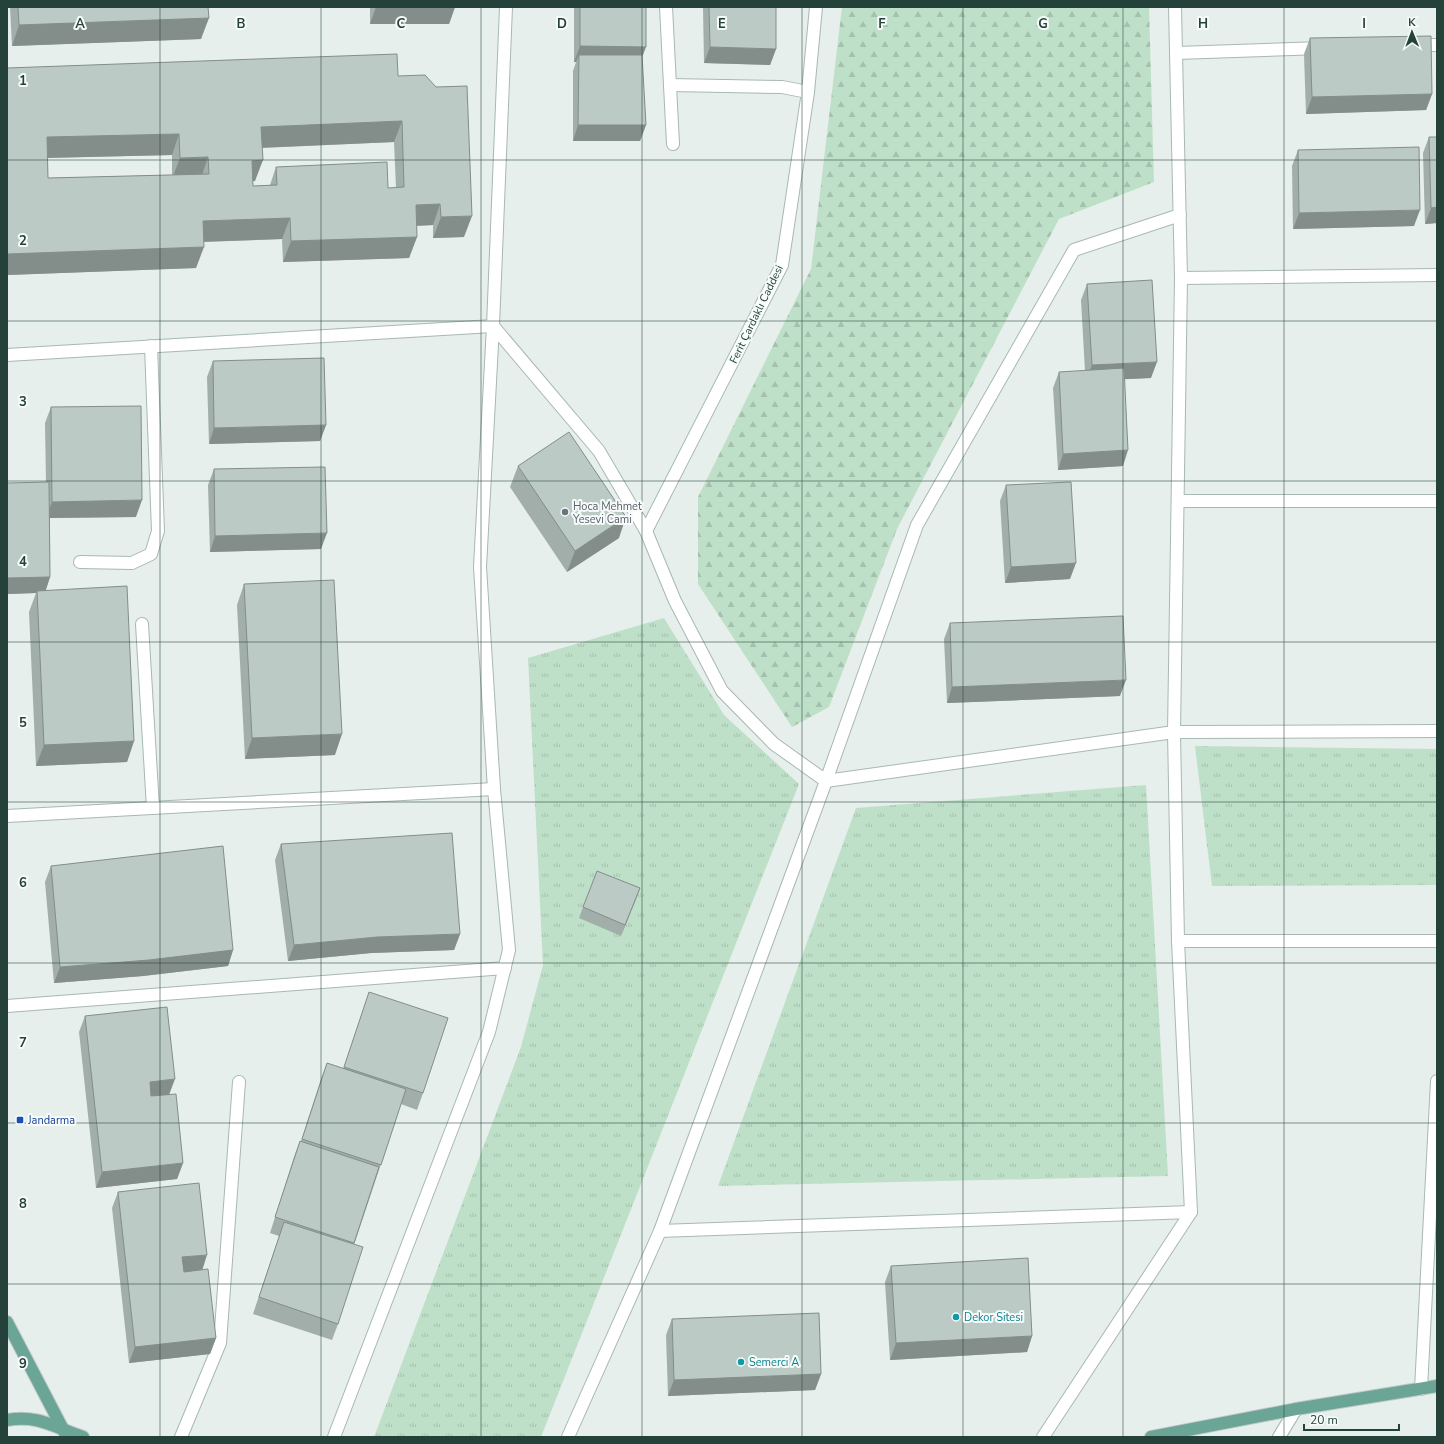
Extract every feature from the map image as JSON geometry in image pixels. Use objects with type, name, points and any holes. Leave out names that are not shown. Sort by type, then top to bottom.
[{"type":"main road","points":[[7,1322],[64,1433]]},
{"type":"main road","points":[[1151,1437],[1296,1409],[1437,1386]]},
{"type":"main road","points":[[7,1420],[24,1418],[44,1421],[64,1433],[83,1437]]},
{"type":"street","points":[[334,1437],[489,1032],[509,950],[494,789],[480,567],[493,326],[506,7]]},
{"type":"street","points":[[666,7],[673,144]]},
{"type":"street","name":"Ferit Çardaklı Caddesi","points":[[646,531],[782,265],[808,92],[816,7]]},
{"type":"street","points":[[1043,1437],[1191,1212],[1178,941],[1174,732],[1181,278],[1175,7]]},
{"type":"street","points":[[1405,46],[1437,45]]},
{"type":"street","points":[[1176,53],[1334,48]]},
{"type":"street","points":[[670,86],[782,87],[808,92]]},
{"type":"street","points":[[568,1437],[660,1231],[826,781],[917,525],[1074,250],[1180,215]]},
{"type":"street","points":[[1181,278],[1437,275]]},
{"type":"street","points":[[7,355],[493,326]]},
{"type":"street","points":[[493,326],[599,451],[646,531],[675,601],[722,691],[774,744],[826,781],[1174,732],[1437,731]]},
{"type":"street","points":[[80,562],[132,563],[151,554],[158,531],[150,346]]},
{"type":"street","points":[[1178,501],[1437,501]]},
{"type":"street","points":[[142,624],[153,808]]},
{"type":"street","points":[[7,816],[494,789]]},
{"type":"street","points":[[1178,941],[1437,941]]},
{"type":"street","points":[[7,1006],[504,968]]},
{"type":"street","points":[[1421,1389],[1437,1081]]},
{"type":"street","points":[[181,1437],[220,1343],[239,1082]]},
{"type":"street","points":[[660,1231],[1191,1212]]},
{"type":"street","points":[[1279,1437],[1296,1409]]},
{"type":"green space","points":[[842,7],[1149,7],[1154,182],[1059,219],[897,529],[829,707],[792,727],[698,584],[698,497],[811,269]]},
{"type":"green space","points":[[664,618],[724,715],[799,784],[541,1437],[374,1437],[521,1047],[543,965],[528,658]]},
{"type":"green space","points":[[1195,746],[1437,749],[1437,885],[1212,886]]},
{"type":"green space","points":[[1146,785],[1168,1176],[718,1186],[856,808]]},
{"type":"building","points":[[18,7],[208,7],[209,18],[19,25]]},
{"type":"building","points":[[580,7],[646,7],[646,47],[580,46]]},
{"type":"building","points":[[709,7],[776,7],[776,49],[710,47]]},
{"type":"building","points":[[1431,36],[1432,94],[1312,97],[1310,38]]},
{"type":"building","points":[[397,54],[398,76],[425,75],[436,87],[467,86],[472,216],[441,217],[440,204],[416,205],[417,237],[291,241],[290,218],[203,221],[204,247],[7,254],[7,68]],"holes":[[[402,121],[404,187],[388,188],[387,162],[276,167],[277,185],[253,186],[252,161],[263,160],[261,127]],[[179,134],[180,158],[208,157],[209,174],[48,178],[47,137]]]},
{"type":"building","points":[[579,55],[642,55],[646,125],[578,125]]},
{"type":"building","points":[[1429,137],[1437,137],[1437,207],[1431,208]]},
{"type":"building","points":[[1419,147],[1420,210],[1299,213],[1298,150]]},
{"type":"building","points":[[1152,280],[1157,362],[1092,365],[1087,284]]},
{"type":"building","points":[[324,358],[326,425],[214,428],[213,361]]},
{"type":"building","points":[[1124,368],[1128,450],[1063,454],[1059,372]]},
{"type":"building","points":[[141,406],[142,500],[52,502],[51,407]]},
{"type":"building","name":"Hoca Mehmet Yesevi Cami","points":[[569,432],[626,517],[575,551],[518,466]]},
{"type":"building","points":[[325,467],[327,533],[215,536],[214,469]]},
{"type":"building","points":[[49,482],[50,577],[7,578],[7,483]]},
{"type":"building","points":[[1071,482],[1076,563],[1011,567],[1006,485]]},
{"type":"building","points":[[334,580],[342,734],[252,738],[244,584]]},
{"type":"building","points":[[127,586],[134,741],[44,745],[37,591]]},
{"type":"building","points":[[1123,616],[1126,680],[952,687],[950,623]]},
{"type":"building","points":[[452,833],[460,934],[377,937],[294,945],[281,844]]},
{"type":"building","points":[[223,846],[233,950],[149,960],[60,967],[51,866]]},
{"type":"building","points":[[597,871],[640,888],[625,925],[583,907]]},
{"type":"building","points":[[369,992],[448,1018],[423,1093],[344,1067]]},
{"type":"building","points":[[167,1007],[175,1079],[150,1082],[151,1096],[176,1094],[183,1163],[102,1172],[85,1016]]},
{"type":"building","points":[[327,1063],[406,1089],[381,1165],[302,1139]]},
{"type":"building","points":[[300,1141],[379,1167],[354,1243],[275,1217]]},
{"type":"building","points":[[199,1183],[207,1255],[182,1257],[184,1272],[208,1269],[216,1338],[135,1347],[118,1192]]},
{"type":"building","points":[[284,1222],[363,1247],[338,1324],[259,1297]]},
{"type":"building","name":"Dekor Sitesi","points":[[1028,1258],[1032,1336],[896,1343],[891,1266]]},
{"type":"building","name":"Semerci A","points":[[819,1313],[821,1374],[674,1380],[672,1319]]},
{"type":"place","name":"Hoca Mehmet Yesevi Cami","points":[[565,512]]},
{"type":"place","name":"Jandarma","points":[[20,1120]]},
{"type":"place","name":"Dekor Sitesi","points":[[956,1317]]},
{"type":"place","name":"Semerci A","points":[[741,1362]]}]
